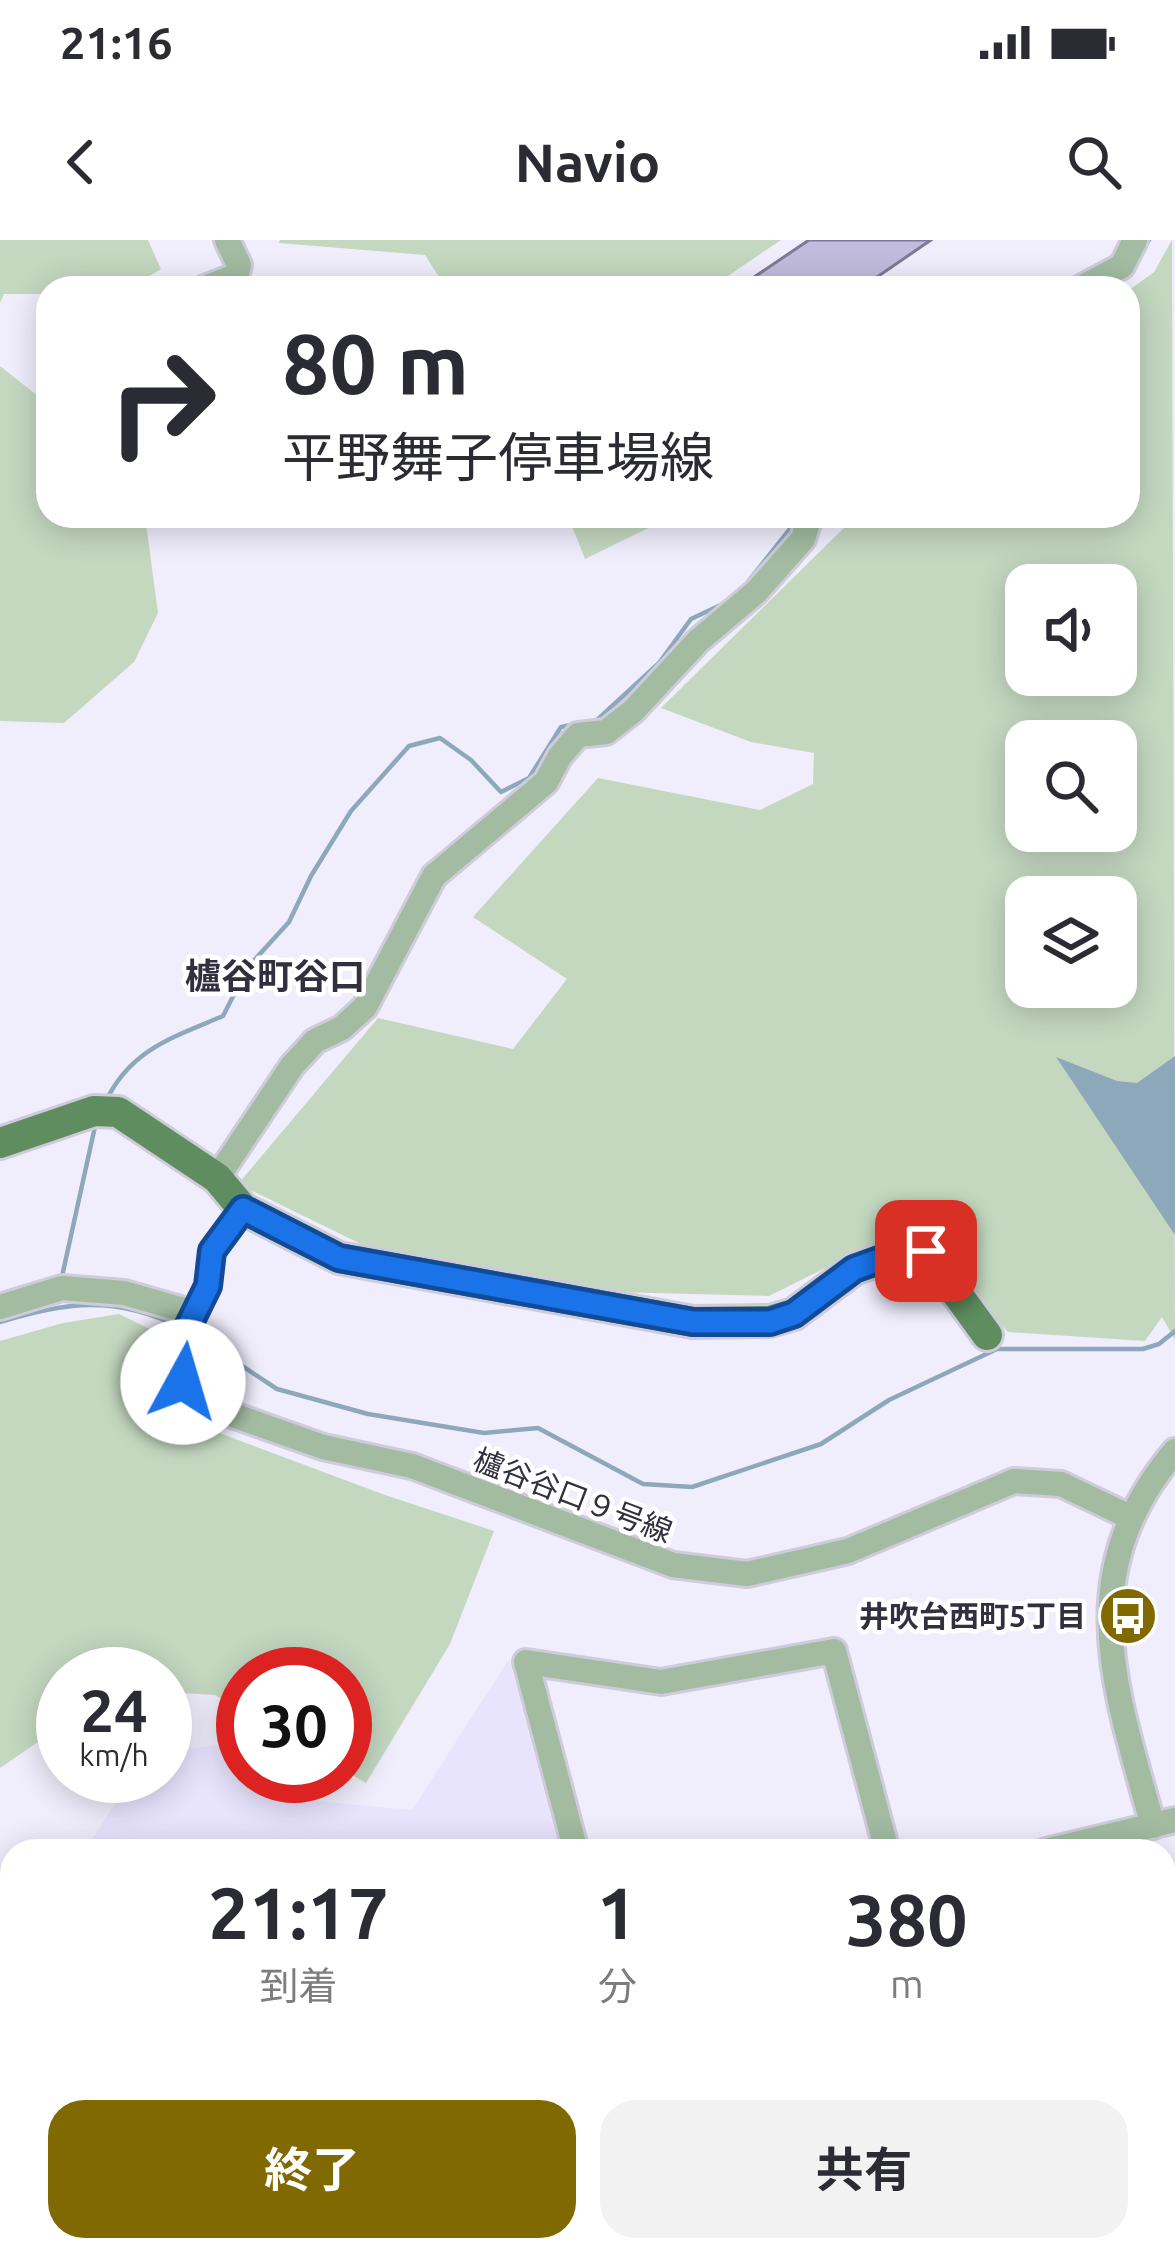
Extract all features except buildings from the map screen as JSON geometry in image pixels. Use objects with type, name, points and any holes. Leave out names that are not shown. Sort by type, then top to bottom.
[{"type":"main road","points":[[0,1143],[100,1110],[118,1112],[217,1178],[243,1209],[339,1258],[693,1322],[770,1322],[794,1314],[854,1269],[904,1251],[926,1251],[987,1335]]},
{"type":"street","points":[[227,240],[239,265],[234,276]]},
{"type":"street","points":[[1104,276],[1122,266],[1136,240]]},
{"type":"street","points":[[217,1178],[292,1066],[315,1041],[342,1028],[365,1007],[434,876],[546,782],[578,735],[606,732],[632,711],[698,640],[756,592],[806,528]]},
{"type":"street","name":"櫨谷谷口９号線","points":[[243,1209],[212,1251],[208,1286],[188,1326],[177,1363],[183,1382],[195,1396],[230,1414],[323,1447],[412,1466],[674,1565],[747,1574],[848,1551],[1015,1481],[1061,1484],[1130,1517]]},
{"type":"street","points":[[0,1307],[62,1288],[124,1294],[188,1326]]},
{"type":"street","points":[[1097,1839],[1164,1823],[1114,1683],[1109,1624],[1115,1568],[1130,1517],[1175,1451]]},
{"type":"street","points":[[573,1839],[526,1663],[661,1682],[834,1651],[884,1839]]},
{"type":"shaded area","points":[[509,1659],[557,1839],[93,1839],[115,1803],[192,1803],[192,1748],[216,1746],[216,1803],[337,1803],[412,1810]]},
{"type":"green space","points":[[0,240],[148,240],[161,269],[150,276],[36,276],[36,294],[4,294],[0,303]]},
{"type":"green space","points":[[781,240],[728,276],[438,276],[425,255],[279,243]]},
{"type":"green space","points":[[1172,240],[1175,1340],[1162,1317],[1145,1341],[1008,1332],[910,1226],[769,1296],[610,1292],[365,1246],[238,1184],[378,1018],[513,1049],[567,979],[473,917],[598,778],[760,810],[813,784],[814,753],[751,742],[661,708],[844,528],[1140,528],[1140,282],[1154,272]]},
{"type":"green space","points":[[0,366],[36,394],[36,528],[147,528],[158,613],[134,662],[64,723],[0,721]]},
{"type":"green space","points":[[573,528],[648,528],[585,559]]},
{"type":"green space","points":[[119,1314],[164,1336],[160,1371],[198,1425],[494,1531],[450,1644],[372,1773],[372,1647],[216,1647],[216,1696],[192,1694],[192,1647],[36,1647],[36,1743],[0,1768],[0,1341],[63,1323]]},
{"type":"water","points":[[1175,1056],[1175,1235],[1056,1057],[1117,1081],[1137,1083]]},
{"type":"waterway","points":[[1134,266],[1149,240]]},
{"type":"waterway","points":[[744,587],[791,528]]},
{"type":"waterway","points":[[106,1101],[141,1057],[223,1016],[248,967],[289,922],[351,811],[409,746],[440,738],[471,760],[501,792],[529,778],[561,727],[597,720],[659,663],[691,619],[727,602]]},
{"type":"waterway","points":[[61,1281],[96,1122]]},
{"type":"waterway","points":[[0,1322],[90,1305],[133,1310],[180,1327]]},
{"type":"waterway","points":[[195,1335],[277,1389],[368,1414],[484,1433],[538,1428],[643,1484],[692,1487],[821,1444],[889,1400],[997,1349],[1143,1349],[1175,1331]]},
{"type":"place","name":"井吹台西町5丁目","points":[[1128,1616]]},
{"type":"district","name":"櫨谷町谷口","points":[[275,975]]},
{"type":"route","points":[[183,1382],[177,1363],[180,1343],[208,1286],[212,1251],[243,1209],[339,1258],[693,1322],[770,1322],[794,1314],[854,1269],[904,1251],[926,1251]]}]
